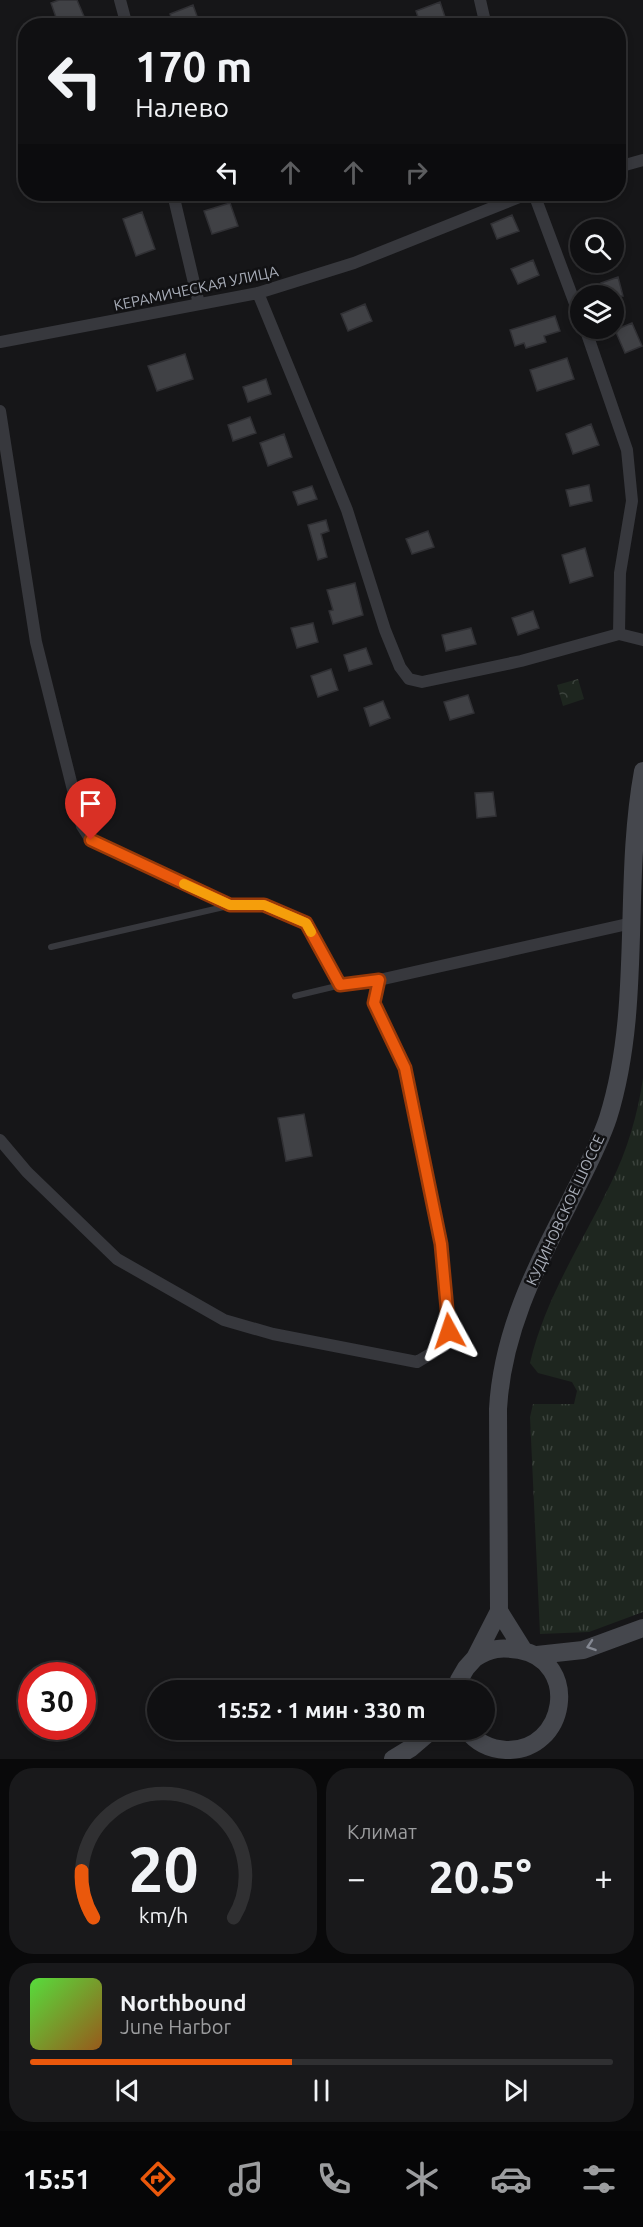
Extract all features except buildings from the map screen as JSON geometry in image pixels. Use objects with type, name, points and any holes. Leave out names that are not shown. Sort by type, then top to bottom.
[{"type":"main road","name":"КУДИНОВСКОЕ ШОССЕ","points":[[460,1680],[462,1674],[476,1658],[499,1611],[498,1419],[504,1358],[535,1272],[595,1152],[608,1118],[617,1080],[627,1021],[636,842],[643,771]]},
{"type":"main road","points":[[478,1740],[501,1754],[514,1750],[531,1752],[550,1730],[557,1713],[560,1696],[553,1673],[531,1653],[499,1611]]},
{"type":"main road","points":[[476,1658],[488,1650],[502,1647],[531,1653],[583,1650],[643,1628]]},
{"type":"main road","points":[[393,1759],[420,1740]]},
{"type":"street","points":[[120,0],[125,18]]},
{"type":"street","points":[[480,0],[484,18]]},
{"type":"street","points":[[626,165],[643,160]]},
{"type":"street","points":[[175,201],[200,304]]},
{"type":"street","name":"КЕРАМИЧЕСКАЯ УЛИЦА","points":[[0,342],[258,293],[354,263],[509,201]]},
{"type":"street","points":[[537,201],[570,290]]},
{"type":"street","points":[[258,293],[347,510],[385,630],[400,667],[409,679],[422,682],[521,661],[619,634],[643,640]]},
{"type":"street","points":[[589,339],[627,450],[632,501],[620,573],[619,634]]},
{"type":"street","points":[[0,411],[36,642],[82,826],[91,840],[230,905],[264,905],[306,923],[340,985],[379,980],[632,923]]},
{"type":"street","points":[[0,1140],[27,1172],[117,1259],[224,1320],[273,1334],[417,1362],[444,1346],[449,1331],[441,1244],[405,1068],[374,1003],[379,980]]},
{"type":"lane","points":[[51,946],[230,905]]},
{"type":"lane","points":[[295,996],[340,985]]},
{"type":"green space","points":[[578,679],[584,699],[563,706],[557,685]]},
{"type":"green space","points":[[643,1078],[643,1612],[589,1632],[540,1634],[530,1417],[533,1404],[574,1404],[577,1391],[572,1382],[538,1373],[530,1363],[555,1293],[622,1158],[635,1119]]},
{"type":"slow traffic","points":[[184,884],[230,905],[264,905],[306,923],[311,932]]},
{"type":"route","points":[[91,840],[230,905],[264,905],[306,923],[340,985],[379,980],[374,1003],[405,1068],[441,1244],[449,1331]]}]
